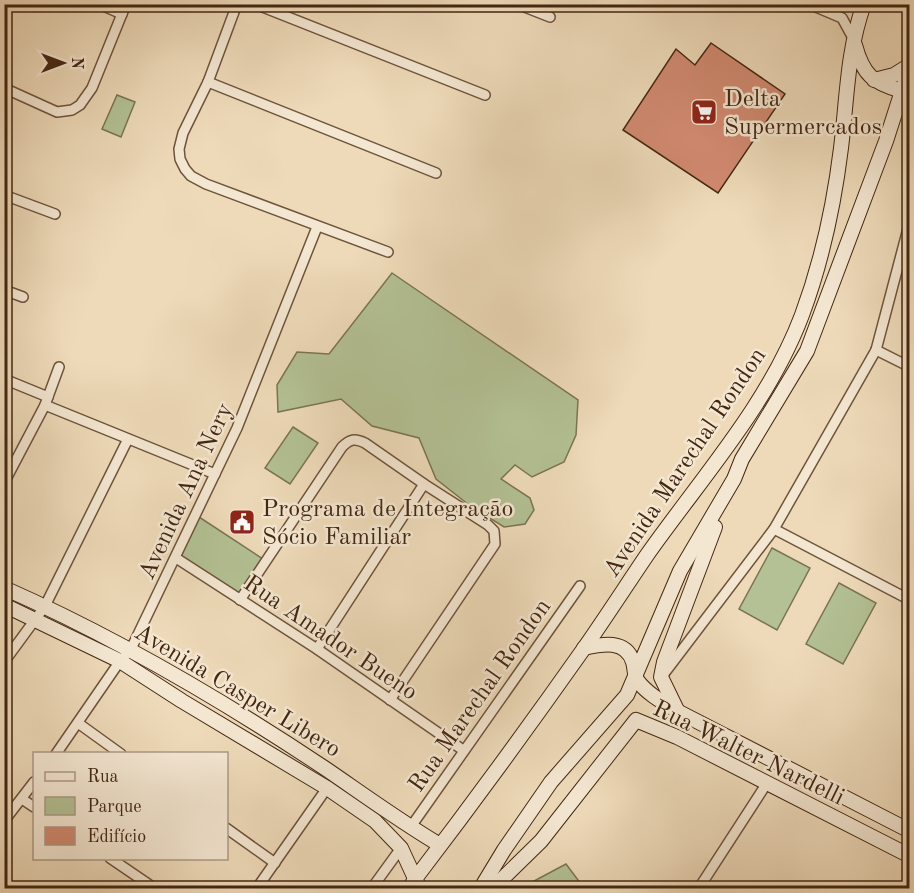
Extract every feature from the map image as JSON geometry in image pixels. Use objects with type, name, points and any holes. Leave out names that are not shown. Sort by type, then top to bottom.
[{"type":"main road","name":"Avenida Marechal Rondon","points":[[415,885],[440,845],[584,648],[648,554],[712,469],[756,405],[786,351],[802,315],[831,217],[853,38],[862,5]]},
{"type":"main road","points":[[853,38],[859,61],[865,72],[886,86],[906,92]]},
{"type":"main road","name":"Avenida Marechal Rondon","points":[[481,888],[551,782],[627,695],[680,571],[734,479],[742,459],[807,351],[906,92],[909,66]]},
{"type":"main road","points":[[874,80],[894,75],[909,66]]},
{"type":"main road","points":[[679,712],[661,677],[664,662],[677,622],[734,479]]},
{"type":"main road","name":"Avenida Casper Libero","points":[[4,588],[131,649],[317,764],[410,828],[440,845]]},
{"type":"main road","name":"Avenida Casper Libero","points":[[4,604],[120,661],[327,788],[375,821],[401,848],[415,885]]},
{"type":"main road","points":[[584,648],[603,644],[626,649],[632,659],[635,678]]},
{"type":"main road","name":"Rua Walter Nardelli","points":[[635,678],[653,695],[679,712],[909,831]]},
{"type":"main road","name":"Rua Walter Nardelli","points":[[493,888],[541,841],[636,720],[677,737],[909,856]]},
{"type":"street","points":[[99,4],[122,14]]},
{"type":"street","points":[[4,88],[57,112],[72,110],[86,100],[126,4]]},
{"type":"street","points":[[237,4],[208,82],[183,133],[179,149],[180,159],[185,169],[191,176],[206,184],[387,252]]},
{"type":"street","points":[[255,4],[485,95]]},
{"type":"street","points":[[517,4],[550,17]]},
{"type":"street","points":[[809,4],[842,18],[853,38]]},
{"type":"street","points":[[208,82],[436,172]]},
{"type":"street","points":[[4,195],[55,214]]},
{"type":"street","points":[[661,677],[774,529],[876,350],[909,221]]},
{"type":"street","name":"Avenida Ana Nery","points":[[57,752],[120,661],[131,649],[237,428],[317,227]]},
{"type":"street","points":[[4,290],[23,297]]},
{"type":"street","points":[[876,350],[909,368]]},
{"type":"street","points":[[4,483],[46,401],[59,367]]},
{"type":"street","points":[[4,379],[128,439],[215,474]]},
{"type":"street","points":[[4,662],[45,606],[128,439]]},
{"type":"street","points":[[240,600],[342,447],[350,440],[357,439],[365,443],[494,531],[495,544],[390,700]]},
{"type":"street","points":[[316,649],[424,484]]},
{"type":"street","points":[[774,529],[909,600]]},
{"type":"street","name":"Rua Amador Bueno","points":[[176,558],[316,649],[464,750]]},
{"type":"street","name":"Rua Marechal Rondon","points":[[410,828],[580,586]]},
{"type":"street","points":[[78,723],[120,752]]},
{"type":"street","points":[[4,821],[33,783]]},
{"type":"street","points":[[699,888],[767,783]]},
{"type":"street","points":[[256,888],[327,788]]},
{"type":"street","points":[[22,798],[33,806]]},
{"type":"street","points":[[228,829],[275,863]]},
{"type":"street","points":[[372,888],[401,848]]},
{"type":"street","points":[[113,860],[154,888]]},
{"type":"green space","points":[[117,95],[135,102],[121,137],[102,129]]},
{"type":"green space","points":[[392,273],[578,400],[576,435],[564,462],[532,477],[515,465],[501,479],[530,498],[534,510],[525,524],[504,527],[469,505],[436,479],[419,438],[372,426],[341,399],[278,412],[277,385],[297,352],[329,354]]},
{"type":"green space","points":[[293,427],[318,443],[290,484],[265,468]]},
{"type":"green space","points":[[196,515],[266,561],[240,600],[176,558]]},
{"type":"green space","points":[[772,548],[810,568],[777,630],[739,609]]},
{"type":"green space","points":[[839,583],[876,603],[843,664],[806,644]]},
{"type":"green space","points":[[566,864],[584,888],[521,888]]},
{"type":"building","name":"Delta Supermercados","points":[[711,43],[785,94],[718,193],[623,130],[676,49],[695,65]]},
{"type":"place","name":"Delta Supermercados","points":[[704,112]]},
{"type":"place","name":"Programa de Integração Sócio Familiar","points":[[242,522]]}]
